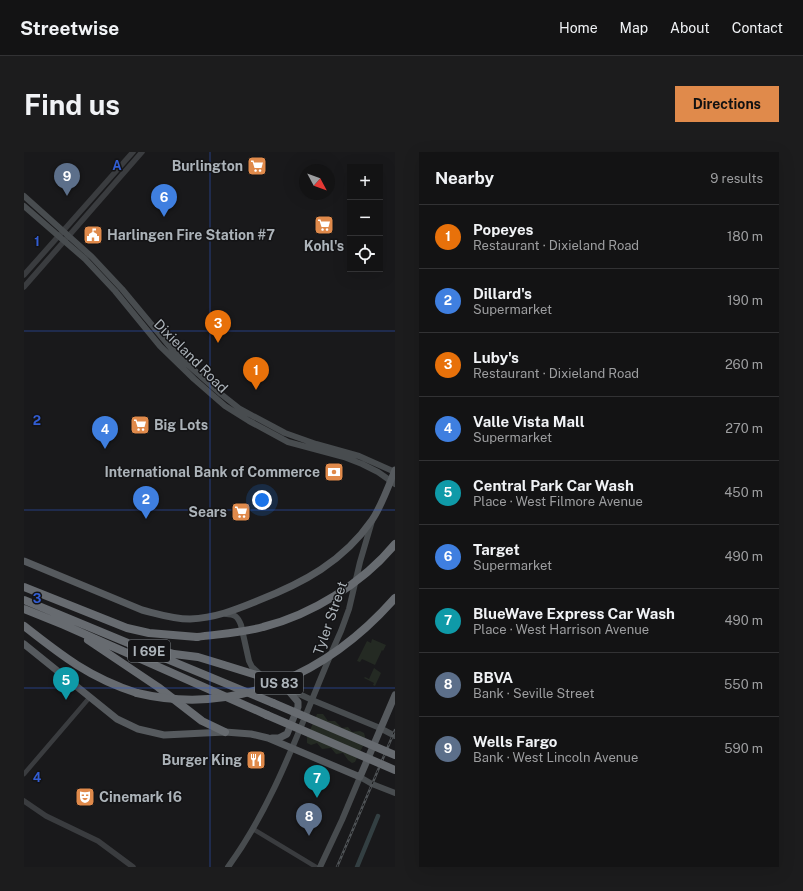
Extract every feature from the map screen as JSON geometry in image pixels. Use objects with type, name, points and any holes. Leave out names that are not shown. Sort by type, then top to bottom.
[{"type":"highway","points":[[24,587],[128,628],[149,633],[197,637],[262,628],[307,611],[338,593],[367,572],[395,544]]},
{"type":"highway","name":"US 83","points":[[24,626],[82,669],[114,685],[137,693],[171,699],[207,700],[238,696],[268,687],[303,672],[338,650],[370,625],[395,598]]},
{"type":"highway","name":"I 69E","points":[[24,600],[395,755]]},
{"type":"highway","name":"I 69E","points":[[24,609],[64,625],[395,770]]},
{"type":"highway","points":[[64,625],[143,676],[202,721],[225,732]]},
{"type":"highway","points":[[111,636],[174,654],[198,657],[263,677]]},
{"type":"main road","name":"Dixieland Road","points":[[24,196],[61,233]]},
{"type":"main road","name":"Dixieland Road","points":[[24,206],[61,233],[106,271],[176,354],[206,382],[231,402],[285,433],[316,444],[359,456],[395,471]]},
{"type":"main road","name":"Dixieland Road","points":[[67,238],[107,282],[160,346],[224,406],[288,442],[344,457],[362,464],[374,469],[393,483]]},
{"type":"main road","points":[[24,561],[142,610],[161,616],[190,619],[226,614],[288,589],[316,573],[346,550],[373,518],[393,483],[395,471]]},
{"type":"main road","name":"Tyler Street","points":[[228,867],[253,829],[269,799],[342,631],[373,518]]},
{"type":"main road","points":[[226,614],[234,615],[239,619],[252,667],[263,677],[395,736]]},
{"type":"main road","points":[[24,644],[117,719],[128,725],[143,731],[171,735],[225,732],[251,734],[268,738],[395,793]]},
{"type":"main road","points":[[268,738],[279,738],[287,734],[298,706],[298,702],[287,689]]},
{"type":"main road","points":[[320,867],[342,820],[395,695]]},
{"type":"street","points":[[24,276],[132,152]]},
{"type":"street","points":[[24,287],[142,152]]},
{"type":"street","points":[[24,774],[90,697]]},
{"type":"street","points":[[24,802],[46,816],[98,840],[133,867]]},
{"type":"street","points":[[253,829],[316,867]]},
{"type":"shaded area","points":[[372,639],[386,645],[375,665],[362,659],[360,662],[357,661],[367,641],[371,643]]},
{"type":"shaded area","points":[[374,668],[381,673],[375,686],[373,685],[374,683],[364,678],[369,679]]},
{"type":"shaded area","points":[[317,714],[323,714],[328,721],[335,721],[342,728],[348,727],[352,732],[360,731],[364,733],[366,740],[355,762],[352,763],[348,760],[343,753],[336,754],[331,748],[322,749],[317,743],[311,745],[307,743],[307,737]]},
{"type":"waterway","points":[[357,867],[378,816]]},
{"type":"railway","points":[[337,867],[395,730]]},
{"type":"place","name":"Burlington","points":[[257,166]]},
{"type":"place","name":"Wells Fargo","points":[[67,196]]},
{"type":"place","name":"Target","points":[[164,217]]},
{"type":"place","name":"Kohl's","points":[[324,225]]},
{"type":"place","name":"Harlingen Fire Station #7","points":[[93,235]]},
{"type":"place","name":"Luby's","points":[[218,343]]},
{"type":"place","name":"Popeyes","points":[[256,390]]},
{"type":"place","name":"Big Lots","points":[[140,425]]},
{"type":"place","name":"Valle Vista Mall","points":[[105,449]]},
{"type":"place","name":"International Bank of Commerce","points":[[334,472]]},
{"type":"place","name":"Sears","points":[[241,512]]},
{"type":"place","name":"Dillard's","points":[[146,519]]},
{"type":"place","name":"Central Park Car Wash","points":[[66,700]]},
{"type":"place","name":"Burger King","points":[[256,760]]},
{"type":"place","name":"Cinemark 16","points":[[85,797]]},
{"type":"place","name":"BlueWave Express Car Wash","points":[[317,798]]},
{"type":"place","name":"BBVA","points":[[309,836]]}]
